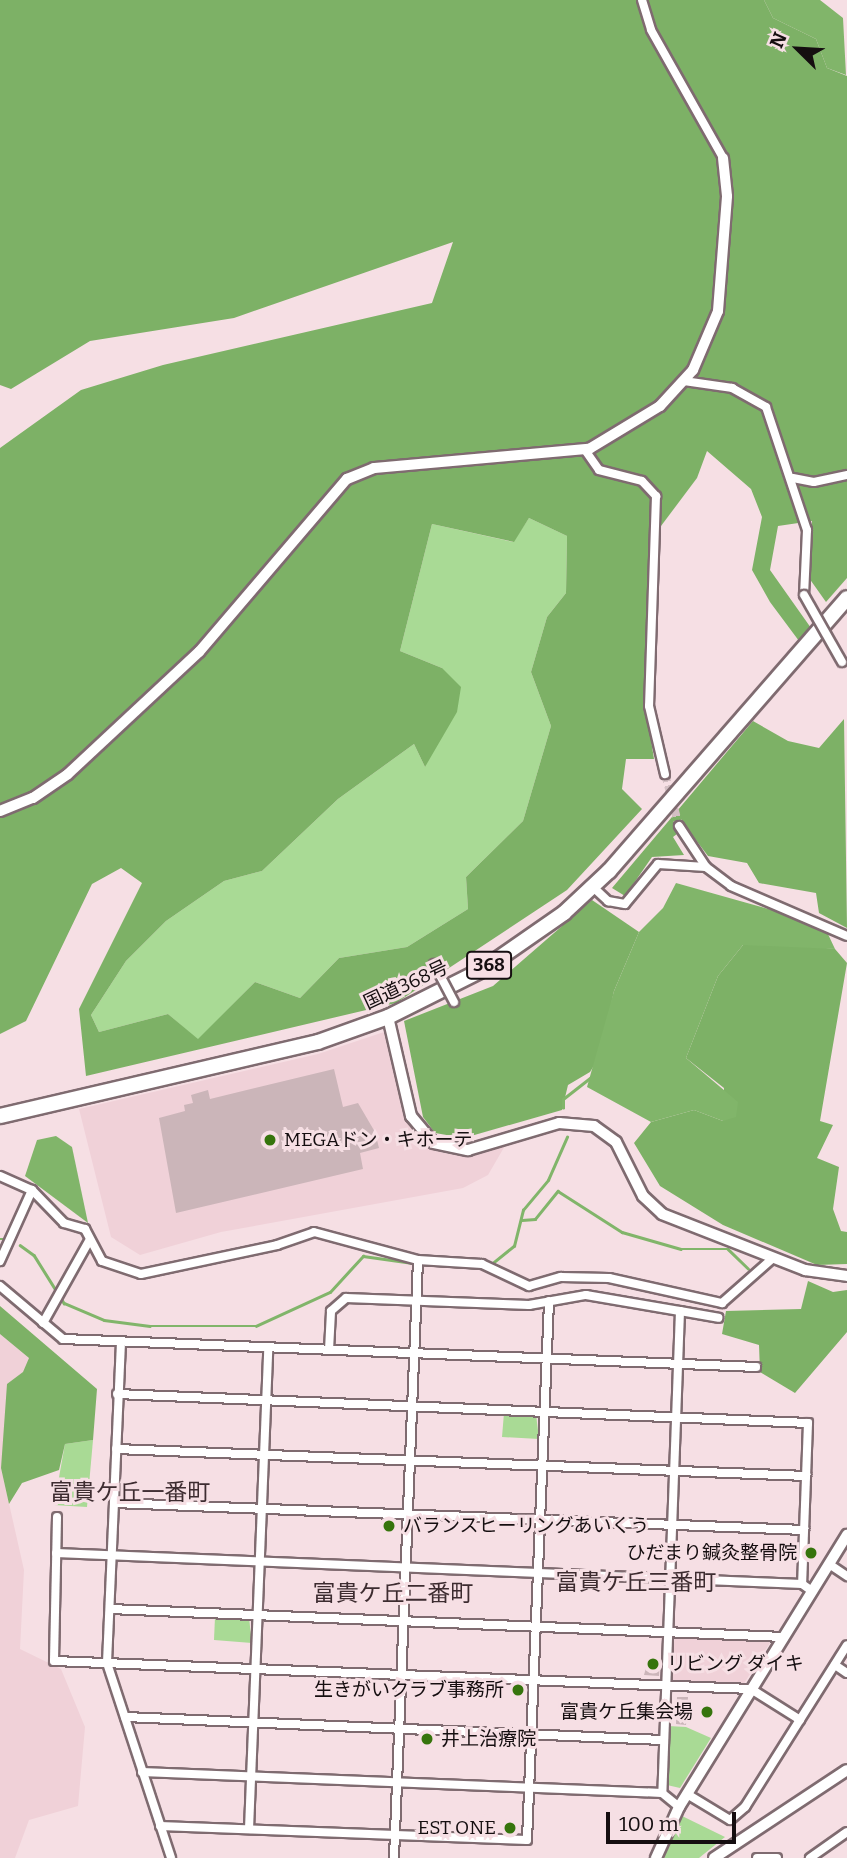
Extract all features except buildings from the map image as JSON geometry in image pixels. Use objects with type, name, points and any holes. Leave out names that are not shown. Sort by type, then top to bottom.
[{"type":"highway","name":"国道368号","points":[[0,1116],[293,1048],[388,1017],[482,970],[593,887],[847,598]]},
{"type":"street","points":[[0,811],[68,774],[199,652],[348,479],[374,468],[585,450],[648,417],[684,381],[707,342],[722,293],[723,158],[651,30],[642,0]]},
{"type":"street","points":[[684,381],[732,388],[762,401],[793,478],[809,537],[804,594],[845,666]]},
{"type":"street","points":[[585,450],[599,470],[642,481],[656,496],[649,706],[665,774]]},
{"type":"street","points":[[793,478],[814,482],[847,475]]},
{"type":"street","points":[[679,826],[706,867],[731,886],[847,936]]},
{"type":"street","points":[[593,887],[608,901],[625,904],[658,863],[706,867]]},
{"type":"street","points":[[434,964],[454,1002]]},
{"type":"street","points":[[388,1017],[411,1116],[428,1140],[468,1150],[559,1124],[594,1126],[616,1142],[643,1196],[662,1214],[818,1274],[847,1276]]},
{"type":"street","points":[[0,1176],[32,1190],[64,1223],[85,1230],[102,1261],[148,1274],[277,1245],[309,1232],[418,1264],[482,1264],[528,1286],[561,1277],[597,1278],[722,1303],[773,1258]]},
{"type":"street","points":[[0,1261],[32,1190]]},
{"type":"street","points":[[43,1323],[57,1293],[89,1241]]},
{"type":"street","points":[[394,1858],[418,1264]]},
{"type":"street","points":[[0,1286],[63,1339],[756,1367]]},
{"type":"street","points":[[329,1350],[331,1311],[346,1297],[549,1301],[586,1296],[718,1318]]},
{"type":"street","points":[[160,1826],[527,1840],[549,1301]]},
{"type":"street","points":[[662,1793],[680,1311]]},
{"type":"street","points":[[121,1342],[107,1663],[171,1858]]},
{"type":"street","points":[[249,1829],[268,1347]]},
{"type":"street","points":[[117,1394],[808,1423],[802,1584]]},
{"type":"street","points":[[116,1449],[806,1476]]},
{"type":"street","points":[[114,1503],[804,1530]]},
{"type":"street","points":[[57,1517],[54,1661],[751,1689],[800,1720]]},
{"type":"street","points":[[656,1858],[679,1807],[847,1535]]},
{"type":"street","points":[[56,1553],[802,1584],[812,1591]]},
{"type":"street","points":[[829,1564],[847,1576]]},
{"type":"street","points":[[110,1609],[784,1637]]},
{"type":"street","points":[[687,1794],[730,1821],[745,1807],[847,1646]]},
{"type":"street","points":[[835,1665],[847,1673]]},
{"type":"street","points":[[125,1717],[663,1740]]},
{"type":"street","points":[[714,1858],[847,1770]]},
{"type":"street","points":[[142,1772],[662,1793],[679,1807]]},
{"type":"street","points":[[810,1858],[847,1832]]},
{"type":"street","points":[[757,1858],[776,1858]]},
{"type":"shaded area","points":[[0,0],[764,0],[773,18],[816,39],[827,68],[847,76],[847,578],[826,602],[809,578],[812,521],[778,526],[770,570],[811,628],[799,641],[770,602],[752,570],[762,517],[751,489],[707,451],[697,478],[649,542],[644,696],[654,759],[626,759],[622,789],[642,809],[567,890],[396,1003],[86,1076],[79,1009],[142,883],[121,868],[92,884],[26,1021],[0,1034],[0,448],[81,390],[163,365],[432,303],[453,242],[234,318],[90,341],[11,389],[0,385]],"holes":[[[529,518],[567,536],[566,593],[547,617],[531,672],[551,726],[523,821],[466,877],[468,909],[407,947],[339,958],[300,998],[255,982],[198,1039],[168,1014],[99,1032],[91,1015],[126,961],[166,921],[224,881],[262,871],[338,799],[414,744],[425,767],[457,712],[461,687],[442,668],[400,651],[432,524],[514,542]]]},
{"type":"shaded area","points":[[764,0],[820,0],[843,18],[846,75],[827,68],[816,39],[773,18]]},
{"type":"shaded area","points":[[529,518],[567,536],[566,593],[547,617],[531,672],[551,726],[523,821],[466,877],[468,909],[407,947],[339,958],[300,998],[255,982],[198,1040],[168,1014],[99,1032],[91,1015],[126,961],[166,921],[224,881],[262,871],[338,799],[414,744],[425,767],[442,668],[400,651],[432,524],[513,542]]},
{"type":"shaded area","points":[[844,719],[847,928],[819,913],[816,893],[759,883],[747,863],[708,856],[686,827],[673,837],[684,855],[652,857],[625,896],[612,888],[753,721],[788,741],[819,748]]},
{"type":"shaded area","points":[[676,883],[790,915],[827,932],[835,949],[743,945],[718,976],[686,1058],[738,1102],[736,1117],[723,1121],[694,1110],[651,1122],[587,1087],[614,991],[639,932],[663,908]]},
{"type":"shaded area","points":[[592,900],[639,932],[614,991],[600,1056],[590,1072],[568,1085],[562,1110],[464,1138],[435,1133],[423,1117],[404,1021],[493,986]]},
{"type":"shaded area","points":[[762,941],[835,949],[847,963],[820,1121],[833,1125],[817,1158],[839,1167],[833,1209],[841,1231],[847,1232],[847,1264],[817,1265],[723,1225],[660,1186],[634,1143],[651,1122],[694,1110],[723,1121],[724,1088],[686,1058],[718,976],[743,945]]},
{"type":"shaded area","points":[[384,1032],[405,1117],[415,1134],[436,1151],[458,1156],[506,1144],[488,1175],[463,1188],[221,1232],[140,1255],[111,1237],[79,1109],[318,1054]]},
{"type":"shaded area","points":[[56,1136],[72,1147],[88,1223],[25,1176],[37,1140]]},
{"type":"shaded area","points":[[808,1281],[833,1292],[847,1290],[847,1332],[795,1393],[760,1372],[759,1345],[722,1334],[726,1311],[801,1309]]},
{"type":"shaded area","points":[[0,1306],[97,1389],[93,1440],[65,1444],[59,1470],[22,1483],[9,1504],[1,1468],[7,1384],[23,1372],[29,1358],[0,1334]]},
{"type":"shaded area","points":[[0,1334],[29,1358],[1,1468],[24,1570],[20,1649],[61,1669],[85,1727],[78,1806],[29,1820],[15,1858],[0,1858]]},
{"type":"shaded area","points":[[504,1413],[536,1414],[539,1439],[502,1437]]},
{"type":"shaded area","points":[[93,1440],[87,1507],[54,1505],[65,1444]]},
{"type":"shaded area","points":[[215,1617],[249,1618],[252,1643],[214,1640]]},
{"type":"shaded area","points":[[675,1635],[770,1639],[770,1643],[743,1685],[673,1682],[669,1678]]},
{"type":"shaded area","points":[[668,1726],[686,1727],[711,1738],[680,1788],[667,1785]]},
{"type":"shaded area","points":[[680,1815],[725,1837],[699,1858],[664,1858]]},
{"type":"waterway","points":[[563,1108],[563,1099],[590,1078]]},
{"type":"waterway","points":[[489,1266],[514,1246],[523,1210],[548,1180],[567,1137]]},
{"type":"waterway","points":[[522,1220],[535,1219],[558,1191],[622,1232],[681,1249],[728,1249],[748,1268]]},
{"type":"waterway","points":[[20,1245],[34,1255],[64,1303],[104,1320],[150,1326],[256,1326],[330,1292],[363,1256],[413,1263]]},
{"type":"waterway","points":[[423,1264],[483,1268]]},
{"type":"tunnel","points":[[665,774],[679,826]]},
{"type":"place","name":"MEGAドン・キホーテ","points":[[270,1140]]},
{"type":"place","name":"バランスヒーリングあいくう","points":[[389,1526]]},
{"type":"place","name":"ひだまり鍼灸整骨院","points":[[811,1553]]},
{"type":"place","name":"リビング ダイキ","points":[[653,1664]]},
{"type":"place","name":"生きがいクラブ事務所","points":[[518,1690]]},
{"type":"place","name":"富貴ケ丘集会場","points":[[707,1712]]},
{"type":"place","name":"井上治療院","points":[[427,1739]]},
{"type":"place","name":"EST ONE","points":[[510,1828]]},
{"type":"district","name":"富貴ケ丘一番町","points":[[130,1492]]},
{"type":"district","name":"富貴ケ丘三番町","points":[[636,1582]]},
{"type":"district","name":"富貴ケ丘二番町","points":[[393,1593]]}]
